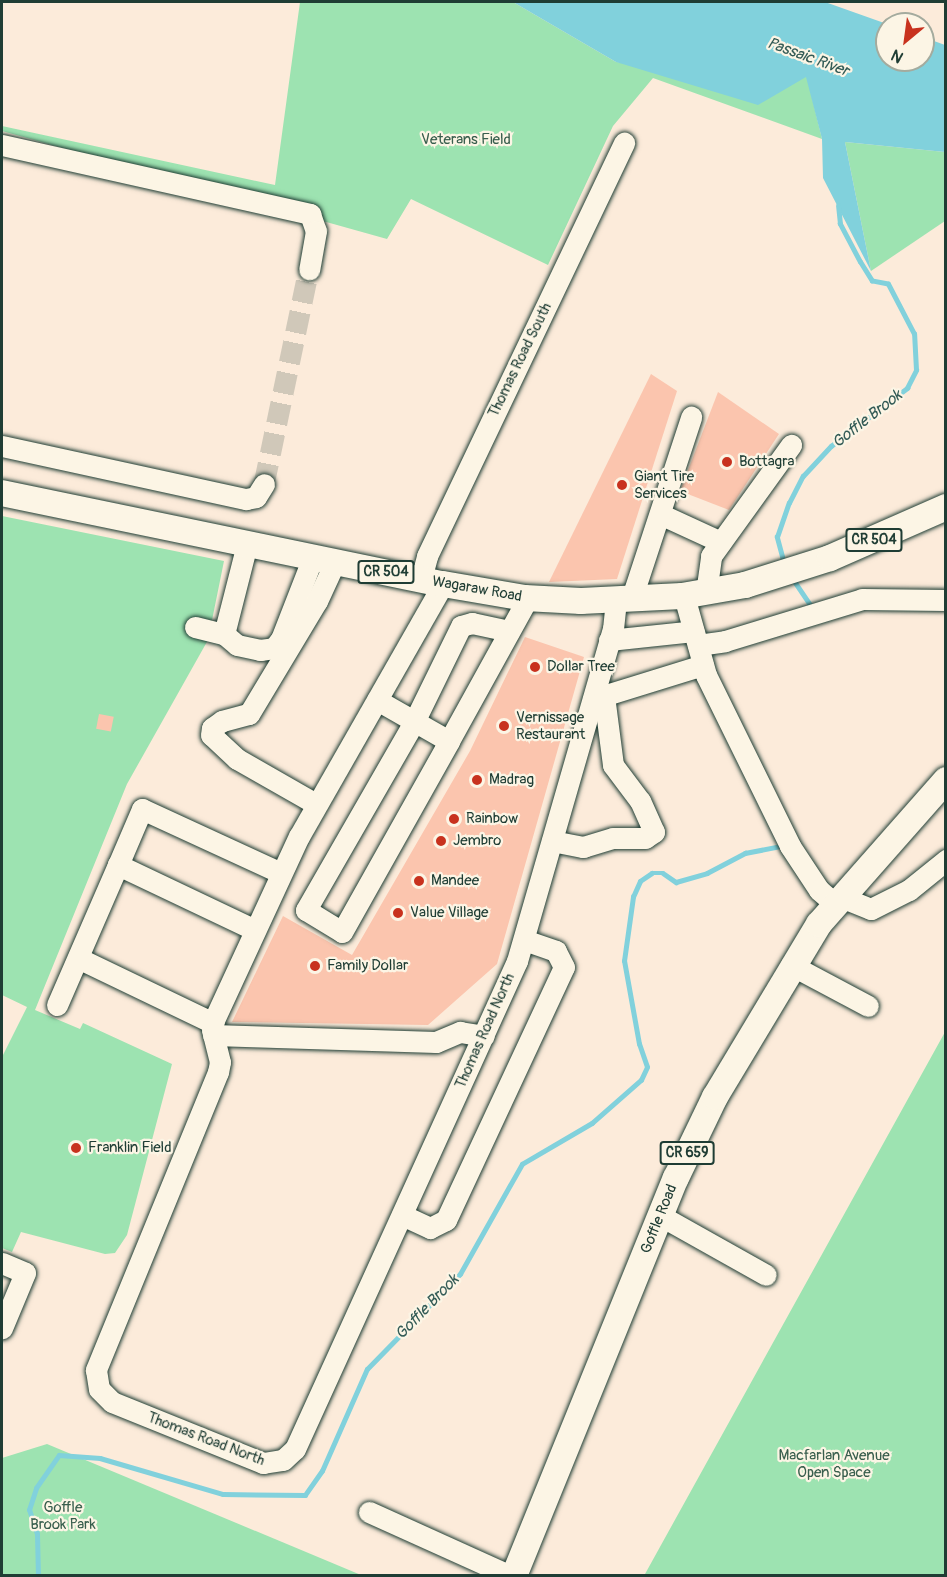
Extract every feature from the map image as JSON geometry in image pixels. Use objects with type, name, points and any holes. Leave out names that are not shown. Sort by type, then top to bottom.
[{"type":"main road","name":"Wagaraw Road","points":[[2,494],[432,582],[528,598],[624,601],[695,594],[775,577],[945,507]]},
{"type":"main road","name":"Goffle Road","points":[[513,1575],[661,1216],[715,1096],[791,965],[838,901],[945,780]]},
{"type":"street","name":"Thomas Road South","points":[[432,582],[427,556],[624,143]]},
{"type":"street","points":[[2,145],[310,213],[316,231],[309,269]]},
{"type":"street","name":"Thomas Road North","points":[[213,1029],[220,1062],[218,1072],[96,1370],[96,1381],[105,1396],[255,1461],[271,1464],[289,1457],[484,1036],[524,939],[552,841],[598,697],[609,640],[660,514],[691,417]]},
{"type":"street","points":[[790,445],[711,556],[695,594],[698,647],[790,846],[819,890],[838,901],[871,909],[909,890],[945,860]]},
{"type":"street","points":[[2,446],[246,499],[256,497],[264,484]]},
{"type":"street","points":[[660,514],[721,542]]},
{"type":"street","points":[[224,634],[247,544]]},
{"type":"street","points":[[195,627],[224,634],[237,645],[260,650],[274,648],[324,560]]},
{"type":"street","points":[[316,804],[237,759],[211,735],[212,729],[222,721],[249,714],[317,601],[324,560]]},
{"type":"street","points":[[213,1029],[281,873],[316,804],[377,700],[432,582]]},
{"type":"street","points":[[509,631],[472,623],[461,626],[414,722],[306,910],[342,932],[528,598]]},
{"type":"street","points":[[552,841],[583,847],[613,838],[645,838],[654,832],[640,801],[613,765],[598,697],[698,647],[725,641],[862,599],[945,600]]},
{"type":"street","points":[[609,640],[698,647]]},
{"type":"street","points":[[377,700],[449,741]]},
{"type":"street","points":[[57,1005],[142,809],[281,873]]},
{"type":"street","points":[[118,865],[255,930]]},
{"type":"street","points":[[402,1215],[430,1228],[446,1220],[564,967],[556,951],[524,939]]},
{"type":"street","points":[[78,958],[213,1029],[436,1042],[460,1032],[484,1036]]},
{"type":"street","points":[[791,965],[868,1005]]},
{"type":"street","points":[[661,1216],[766,1275]]},
{"type":"street","points":[[2,1263],[25,1273],[2,1328]]},
{"type":"street","points":[[369,1512],[513,1575]]},
{"type":"green space","name":"Veterans Field","points":[[300,2],[513,2],[616,62],[807,77],[822,139],[653,78],[613,126],[548,265],[411,199],[387,239],[2,131],[2,126],[275,185]]},
{"type":"green space","points":[[845,142],[945,152],[945,221],[871,271]]},
{"type":"green space","points":[[2,516],[224,561],[208,640],[127,784],[35,1010],[80,1029],[83,1023],[172,1064],[127,1235],[115,1253],[105,1254],[21,1232],[12,1252],[2,1248],[2,1057],[27,1007],[2,995]]},
{"type":"green space","name":"Macfarlan Avenue Open Space","points":[[945,1032],[945,1575],[644,1575],[645,1574]]},
{"type":"green space","name":"Goffle Brook Park","points":[[47,1444],[361,1575],[2,1575],[2,1458]]},
{"type":"water","name":"Passaic River","points":[[513,2],[825,2],[875,20],[875,72],[935,72],[935,41],[945,45],[945,152],[845,142],[871,271],[823,178],[822,139],[806,77],[758,105],[616,62]]},
{"type":"building","name":"Giant Tire Services","points":[[651,374],[677,391],[617,579],[549,582]]},
{"type":"building","name":"Bottagra","points":[[718,392],[779,434],[729,510],[680,491]]},
{"type":"building","points":[[525,637],[584,657],[497,964],[428,1025],[232,1022],[283,916],[352,955],[470,751]]},
{"type":"building","points":[[99,714],[114,717],[111,732],[96,729]]},
{"type":"waterway","name":"Goffle Brook","points":[[784,564],[777,537],[789,503],[803,476],[831,446],[907,388],[916,370],[914,334],[888,284],[872,281],[860,262],[840,224],[838,206]]},
{"type":"waterway","name":"Goffle Brook","points":[[793,579],[810,604]]},
{"type":"waterway","name":"Goffle Brook","points":[[38,1576],[37,1534],[29,1510],[36,1488],[59,1455],[100,1458],[223,1494],[305,1495],[322,1471],[367,1369],[460,1274],[522,1164],[592,1123],[641,1080],[647,1067],[639,1044],[624,961],[633,897],[640,881],[652,873],[663,873],[676,882],[707,873],[745,853],[782,846]]},
{"type":"tunnel","points":[[264,484],[309,269]]},
{"type":"place","name":"Bottagra","points":[[727,462]]},
{"type":"place","name":"Giant Tire Services","points":[[622,485]]},
{"type":"place","name":"Dollar Tree","points":[[535,667]]},
{"type":"place","name":"Vernissage Restaurant","points":[[504,726]]},
{"type":"place","name":"Madrag","points":[[477,780]]},
{"type":"place","name":"Rainbow","points":[[454,819]]},
{"type":"place","name":"Jembro","points":[[441,841]]},
{"type":"place","name":"Mandee","points":[[419,881]]},
{"type":"place","name":"Value Village","points":[[398,913]]},
{"type":"place","name":"Family Dollar","points":[[315,966]]},
{"type":"place","name":"Franklin Field","points":[[76,1148]]}]
